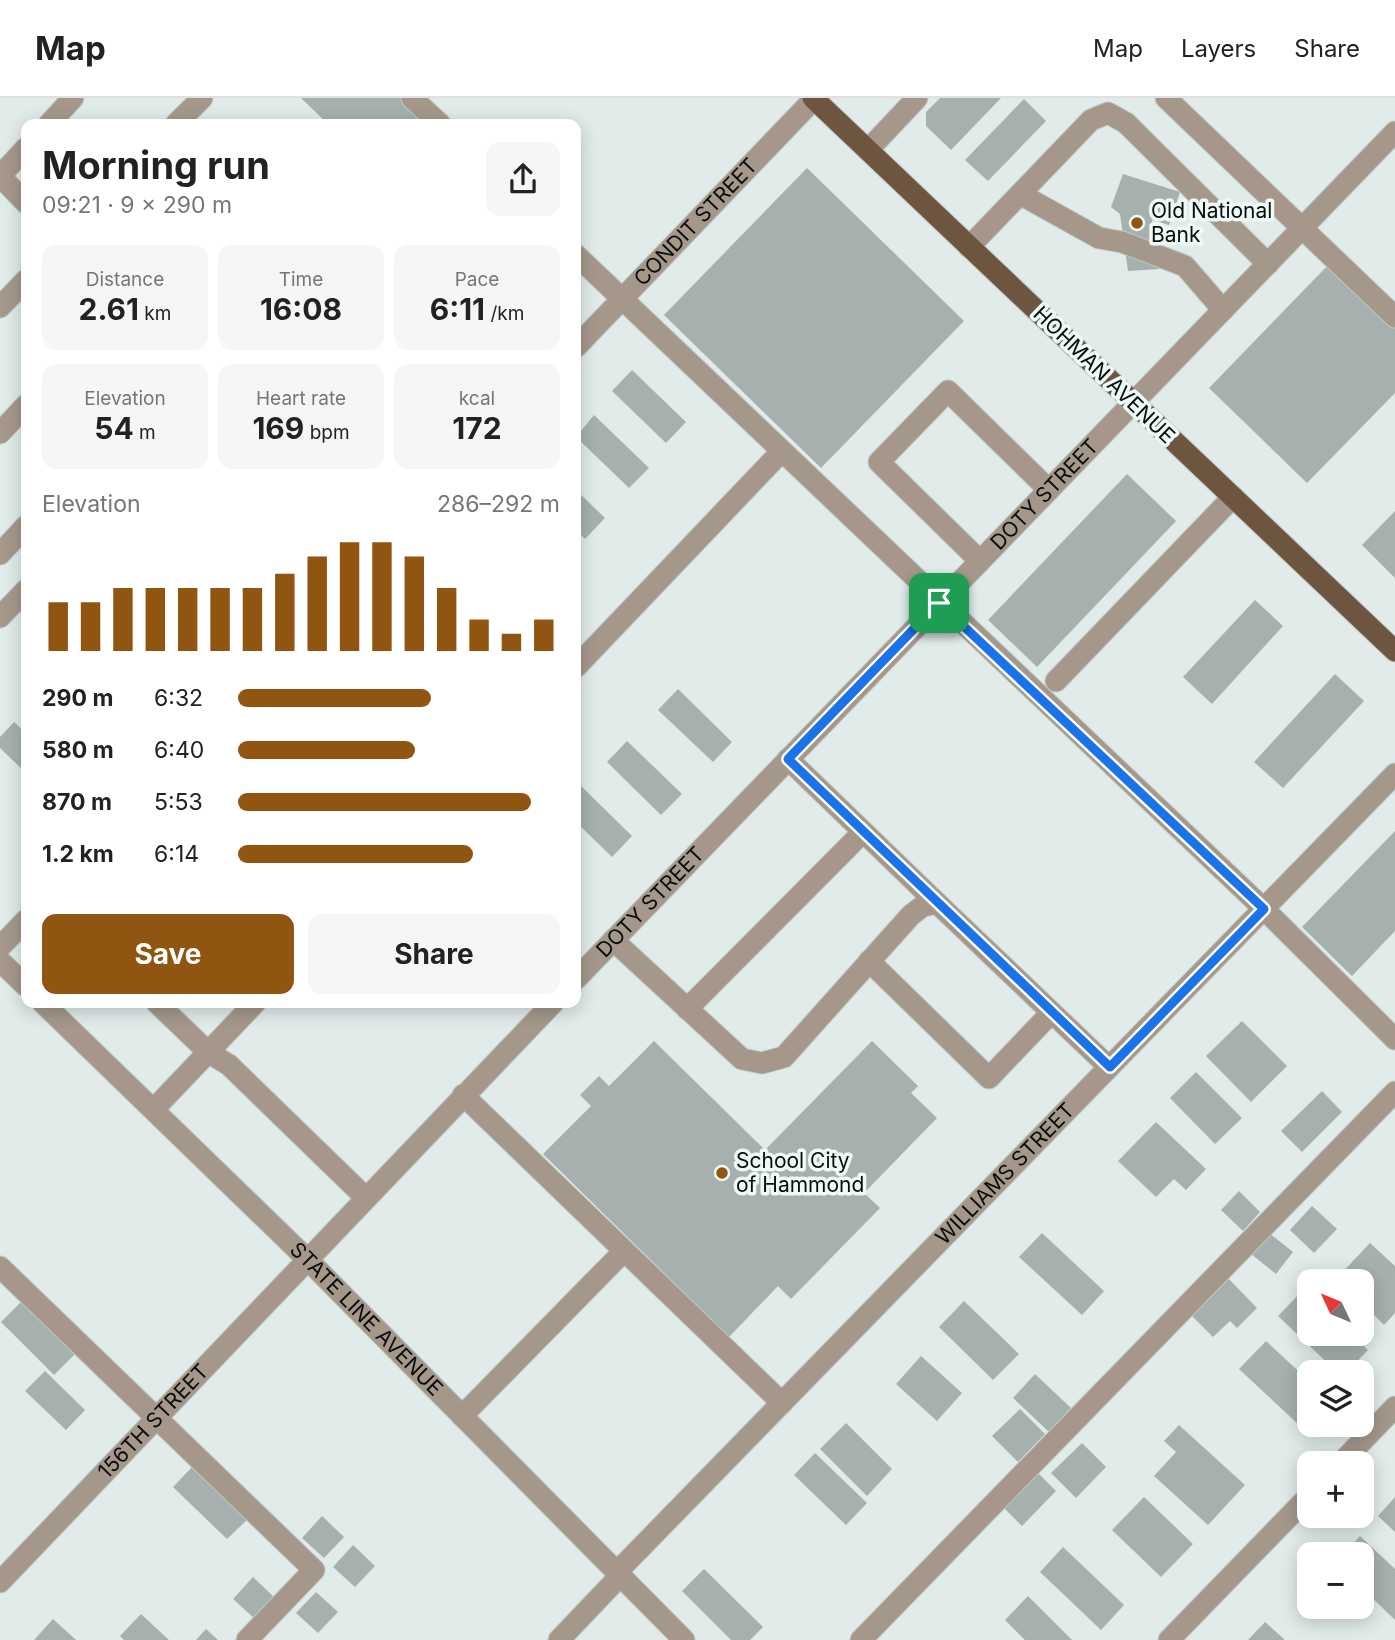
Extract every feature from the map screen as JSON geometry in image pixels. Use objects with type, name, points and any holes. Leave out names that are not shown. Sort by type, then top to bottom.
[{"type":"main road","name":"HOHMAN AVENUE","points":[[814,98],[1395,651]]},
{"type":"street","points":[[54,119],[74,98]]},
{"type":"street","points":[[181,119],[202,98]]},
{"type":"street","points":[[412,98],[435,119]]},
{"type":"street","name":"CONDIT STREET","points":[[581,341],[814,98]]},
{"type":"street","points":[[868,150],[917,98]]},
{"type":"street","points":[[1166,98],[1395,317]]},
{"type":"street","points":[[969,247],[1091,120],[1108,113],[1126,123],[1268,264]]},
{"type":"street","name":"DOTY STREET","points":[[581,974],[1395,132]]},
{"type":"street","points":[[21,153],[0,176],[21,198]]},
{"type":"street","points":[[1020,194],[1099,238],[1122,242],[1185,266],[1223,310]]},
{"type":"street","points":[[581,260],[939,603],[1264,909],[1395,1039]]},
{"type":"street","points":[[0,307],[21,285]]},
{"type":"street","points":[[980,561],[879,462],[948,391],[1049,490]]},
{"type":"street","points":[[0,433],[21,410]]},
{"type":"street","points":[[581,662],[781,452]]},
{"type":"street","points":[[1056,681],[1233,497]]},
{"type":"street","points":[[0,554],[21,531]]},
{"type":"street","points":[[0,617],[21,595]]},
{"type":"street","points":[[788,759],[1110,1067]]},
{"type":"street","name":"WILLIAMS STREET","points":[[559,1640],[782,1403],[1395,774]]},
{"type":"street","points":[[687,1009],[863,832]]},
{"type":"street","points":[[614,940],[742,1059],[762,1063],[784,1056],[911,915],[923,906],[937,904]]},
{"type":"street","points":[[0,947],[21,925]]},
{"type":"street","points":[[0,961],[21,981]]},
{"type":"street","points":[[869,961],[989,1077],[1051,1013]]},
{"type":"street","name":"STATE LINE AVENUE","points":[[48,1008],[306,1258],[684,1640]]},
{"type":"street","points":[[162,1008],[208,1052],[229,1065],[365,1197]]},
{"type":"street","points":[[154,1110],[250,1008]]},
{"type":"street","points":[[306,1258],[548,1008]]},
{"type":"street","points":[[861,1640],[1395,1092]]},
{"type":"street","points":[[463,1095],[782,1403]]},
{"type":"street","points":[[462,1416],[624,1251]]},
{"type":"street","name":"156TH STREET","points":[[0,1582],[157,1419],[306,1258]]},
{"type":"street","points":[[0,1267],[314,1570],[247,1640]]},
{"type":"street","points":[[1353,1451],[1395,1407]]},
{"type":"street","points":[[1169,1640],[1297,1508]]},
{"type":"building","points":[[301,98],[401,98],[423,119],[323,119]]},
{"type":"building","points":[[940,98],[1001,98],[951,150],[926,126],[926,112]]},
{"type":"building","points":[[1024,99],[1046,121],[988,181],[965,160]]},
{"type":"building","points":[[807,168],[964,321],[821,468],[664,315]]},
{"type":"building","name":"Old National Bank","points":[[1123,174],[1180,192],[1169,225],[1152,220],[1159,269],[1128,271],[1120,214],[1111,207]]},
{"type":"building","points":[[1331,262],[1395,324],[1395,393],[1307,483],[1209,388]]},
{"type":"building","points":[[632,370],[686,422],[666,443],[612,391]]},
{"type":"building","points":[[594,415],[649,468],[629,488],[581,442],[581,431]]},
{"type":"building","points":[[1127,474],[1176,521],[1037,667],[988,620]]},
{"type":"building","points":[[581,495],[605,518],[585,539],[581,535]]},
{"type":"building","points":[[1395,511],[1395,578],[1362,545]]},
{"type":"building","points":[[1255,600],[1283,626],[1212,704],[1183,677]]},
{"type":"building","points":[[1335,674],[1364,701],[1283,788],[1254,762]]},
{"type":"building","points":[[678,689],[732,742],[713,762],[658,710]]},
{"type":"building","points":[[14,722],[21,728],[21,768],[0,748],[0,737]]},
{"type":"building","points":[[627,741],[682,794],[661,815],[607,762]]},
{"type":"building","points":[[581,786],[632,836],[612,857],[581,827]]},
{"type":"building","points":[[1395,831],[1395,931],[1352,976],[1302,927]]},
{"type":"building","points":[[1242,1021],[1287,1066],[1251,1102],[1206,1056]]},
{"type":"building","name":"School City of Hammond","points":[[654,1041],[765,1150],[872,1041],[918,1086],[911,1093],[937,1118],[864,1193],[880,1208],[791,1299],[778,1286],[729,1337],[543,1154],[591,1106],[580,1095],[599,1076],[609,1086]]},
{"type":"building","points":[[1196,1072],[1242,1118],[1215,1144],[1170,1098]]},
{"type":"building","points":[[1322,1091],[1342,1112],[1302,1152],[1281,1131]]},
{"type":"building","points":[[1156,1122],[1206,1169],[1186,1190],[1174,1179],[1156,1197],[1118,1161]]},
{"type":"building","points":[[1239,1191],[1260,1212],[1243,1231],[1221,1210]]},
{"type":"building","points":[[1312,1206],[1337,1229],[1314,1253],[1290,1230]]},
{"type":"building","points":[[1042,1233],[1104,1291],[1082,1315],[1019,1257]]},
{"type":"building","points":[[1269,1233],[1293,1252],[1276,1274],[1251,1254]]},
{"type":"building","points":[[1370,1243],[1395,1266],[1395,1313],[1384,1325],[1374,1315],[1374,1269],[1345,1269]]},
{"type":"building","points":[[1225,1275],[1257,1308],[1237,1328],[1230,1321],[1213,1337],[1188,1312]]},
{"type":"building","points":[[1297,1296],[1297,1334],[1278,1316]]},
{"type":"building","points":[[964,1301],[1019,1354],[993,1380],[939,1327]]},
{"type":"building","points":[[21,1302],[75,1354],[54,1375],[1,1322]]},
{"type":"building","points":[[1266,1341],[1297,1370],[1297,1423],[1239,1369]]},
{"type":"building","points":[[1310,1346],[1364,1346],[1368,1350],[1358,1360],[1324,1360]]},
{"type":"building","points":[[921,1356],[962,1393],[937,1421],[896,1384]]},
{"type":"building","points":[[45,1371],[85,1410],[66,1430],[25,1391]]},
{"type":"building","points":[[1035,1374],[1071,1408],[1049,1432],[1013,1398]]},
{"type":"building","points":[[1020,1409],[1045,1434],[1018,1462],[992,1436]]},
{"type":"building","points":[[846,1423],[892,1469],[867,1496],[820,1449]]},
{"type":"building","points":[[1179,1425],[1245,1485],[1208,1525],[1154,1476],[1176,1452],[1164,1441]]},
{"type":"building","points":[[1082,1443],[1106,1467],[1076,1498],[1051,1473]]},
{"type":"building","points":[[815,1453],[867,1503],[846,1525],[794,1475]]},
{"type":"building","points":[[193,1466],[248,1519],[227,1539],[173,1487]]},
{"type":"building","points":[[1036,1471],[1056,1491],[1022,1526],[1002,1506]]},
{"type":"building","points":[[1144,1497],[1193,1544],[1161,1577],[1112,1530]]},
{"type":"building","points":[[1395,1497],[1395,1532],[1378,1516]]},
{"type":"building","points":[[322,1516],[344,1537],[324,1558],[302,1538]]},
{"type":"building","points":[[1360,1536],[1366,1542],[1354,1542]]},
{"type":"building","points":[[353,1545],[375,1566],[355,1587],[333,1567]]},
{"type":"building","points":[[1063,1547],[1124,1605],[1101,1630],[1040,1572]]},
{"type":"building","points":[[1374,1549],[1395,1569],[1395,1620],[1374,1600]]},
{"type":"building","points":[[704,1569],[763,1627],[750,1640],[731,1640],[682,1591]]},
{"type":"building","points":[[253,1577],[275,1598],[255,1619],[233,1599]]},
{"type":"building","points":[[316,1592],[338,1612],[318,1633],[296,1613]]},
{"type":"building","points":[[1028,1596],[1072,1640],[1025,1640],[1005,1620]]},
{"type":"building","points":[[141,1614],[169,1640],[124,1640],[120,1636]]},
{"type":"building","points":[[53,1619],[76,1640],[34,1640]]},
{"type":"building","points":[[1265,1622],[1285,1640],[1248,1640]]},
{"type":"building","points":[[206,1629],[218,1640],[196,1640]]},
{"type":"place","name":"Old National Bank","points":[[1137,223]]},
{"type":"place","name":"School City of Hammond","points":[[722,1173]]},
{"type":"route","points":[[939,603],[1264,909],[1110,1067],[954,922],[788,759],[939,603]]}]
